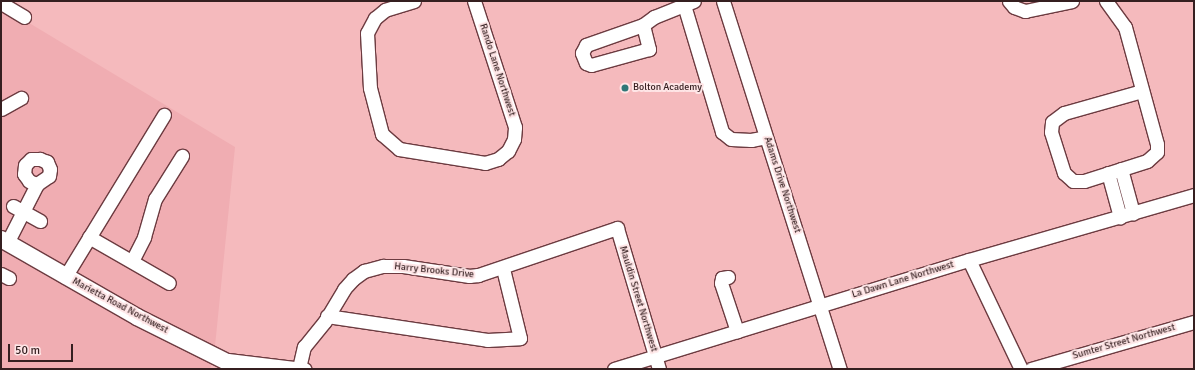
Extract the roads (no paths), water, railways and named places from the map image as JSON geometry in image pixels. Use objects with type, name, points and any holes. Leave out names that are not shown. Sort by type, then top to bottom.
[{"type":"main road","name":"Marietta Road Northwest","points":[[4,241],[137,317],[241,369]]},
{"type":"street","name":"Rando Lane Northwest","points":[[414,1],[385,10],[375,18],[367,33],[370,88],[382,134],[399,149],[486,163],[498,159],[508,151],[514,139],[515,127],[474,1]]},
{"type":"street","name":"Adams Drive Northwest","points":[[723,1],[840,369]]},
{"type":"street","points":[[1009,1],[1014,7],[1025,11],[1072,1]]},
{"type":"street","points":[[1106,1],[1125,27],[1157,144],[1157,152],[1147,161],[1108,174],[1084,181],[1073,180],[1064,172],[1051,132],[1052,122],[1064,113],[1142,91]]},
{"type":"street","points":[[1,3],[24,17]]},
{"type":"street","points":[[643,24],[649,49],[591,65],[586,63],[582,53],[586,45],[643,24],[647,20],[689,3],[722,132],[731,139],[751,140],[766,137]]},
{"type":"street","points":[[1,109],[21,98]]},
{"type":"street","points":[[65,277],[164,115]]},
{"type":"street","points":[[132,261],[144,237],[155,199],[182,156]]},
{"type":"street","points":[[1121,169],[1133,213]]},
{"type":"street","points":[[1108,174],[1120,217]]},
{"type":"street","points":[[4,241],[18,210],[37,184]]},
{"type":"street","name":"La Dawn Lane Northwest","points":[[614,369],[969,260],[1194,195]]},
{"type":"street","points":[[18,210],[40,221]]},
{"type":"street","name":"Harry Brooks Drive","points":[[301,369],[304,347],[353,279],[364,272],[383,266],[403,266],[469,276],[503,269],[617,228]]},
{"type":"street","name":"Mauldin Street Northwest","points":[[617,228],[659,369]]},
{"type":"street","points":[[89,237],[169,283]]},
{"type":"street","points":[[969,260],[1021,369]]},
{"type":"street","points":[[327,316],[487,340],[520,338],[503,269]]},
{"type":"street","points":[[728,277],[722,278],[721,283],[737,331]]},
{"type":"street","name":"Sumter Street Northwest","points":[[1032,369],[1194,322]]},
{"type":"street","points":[[222,360],[301,369]]},
{"type":"place","name":"Bolton Academy","points":[[625,88]]}]
